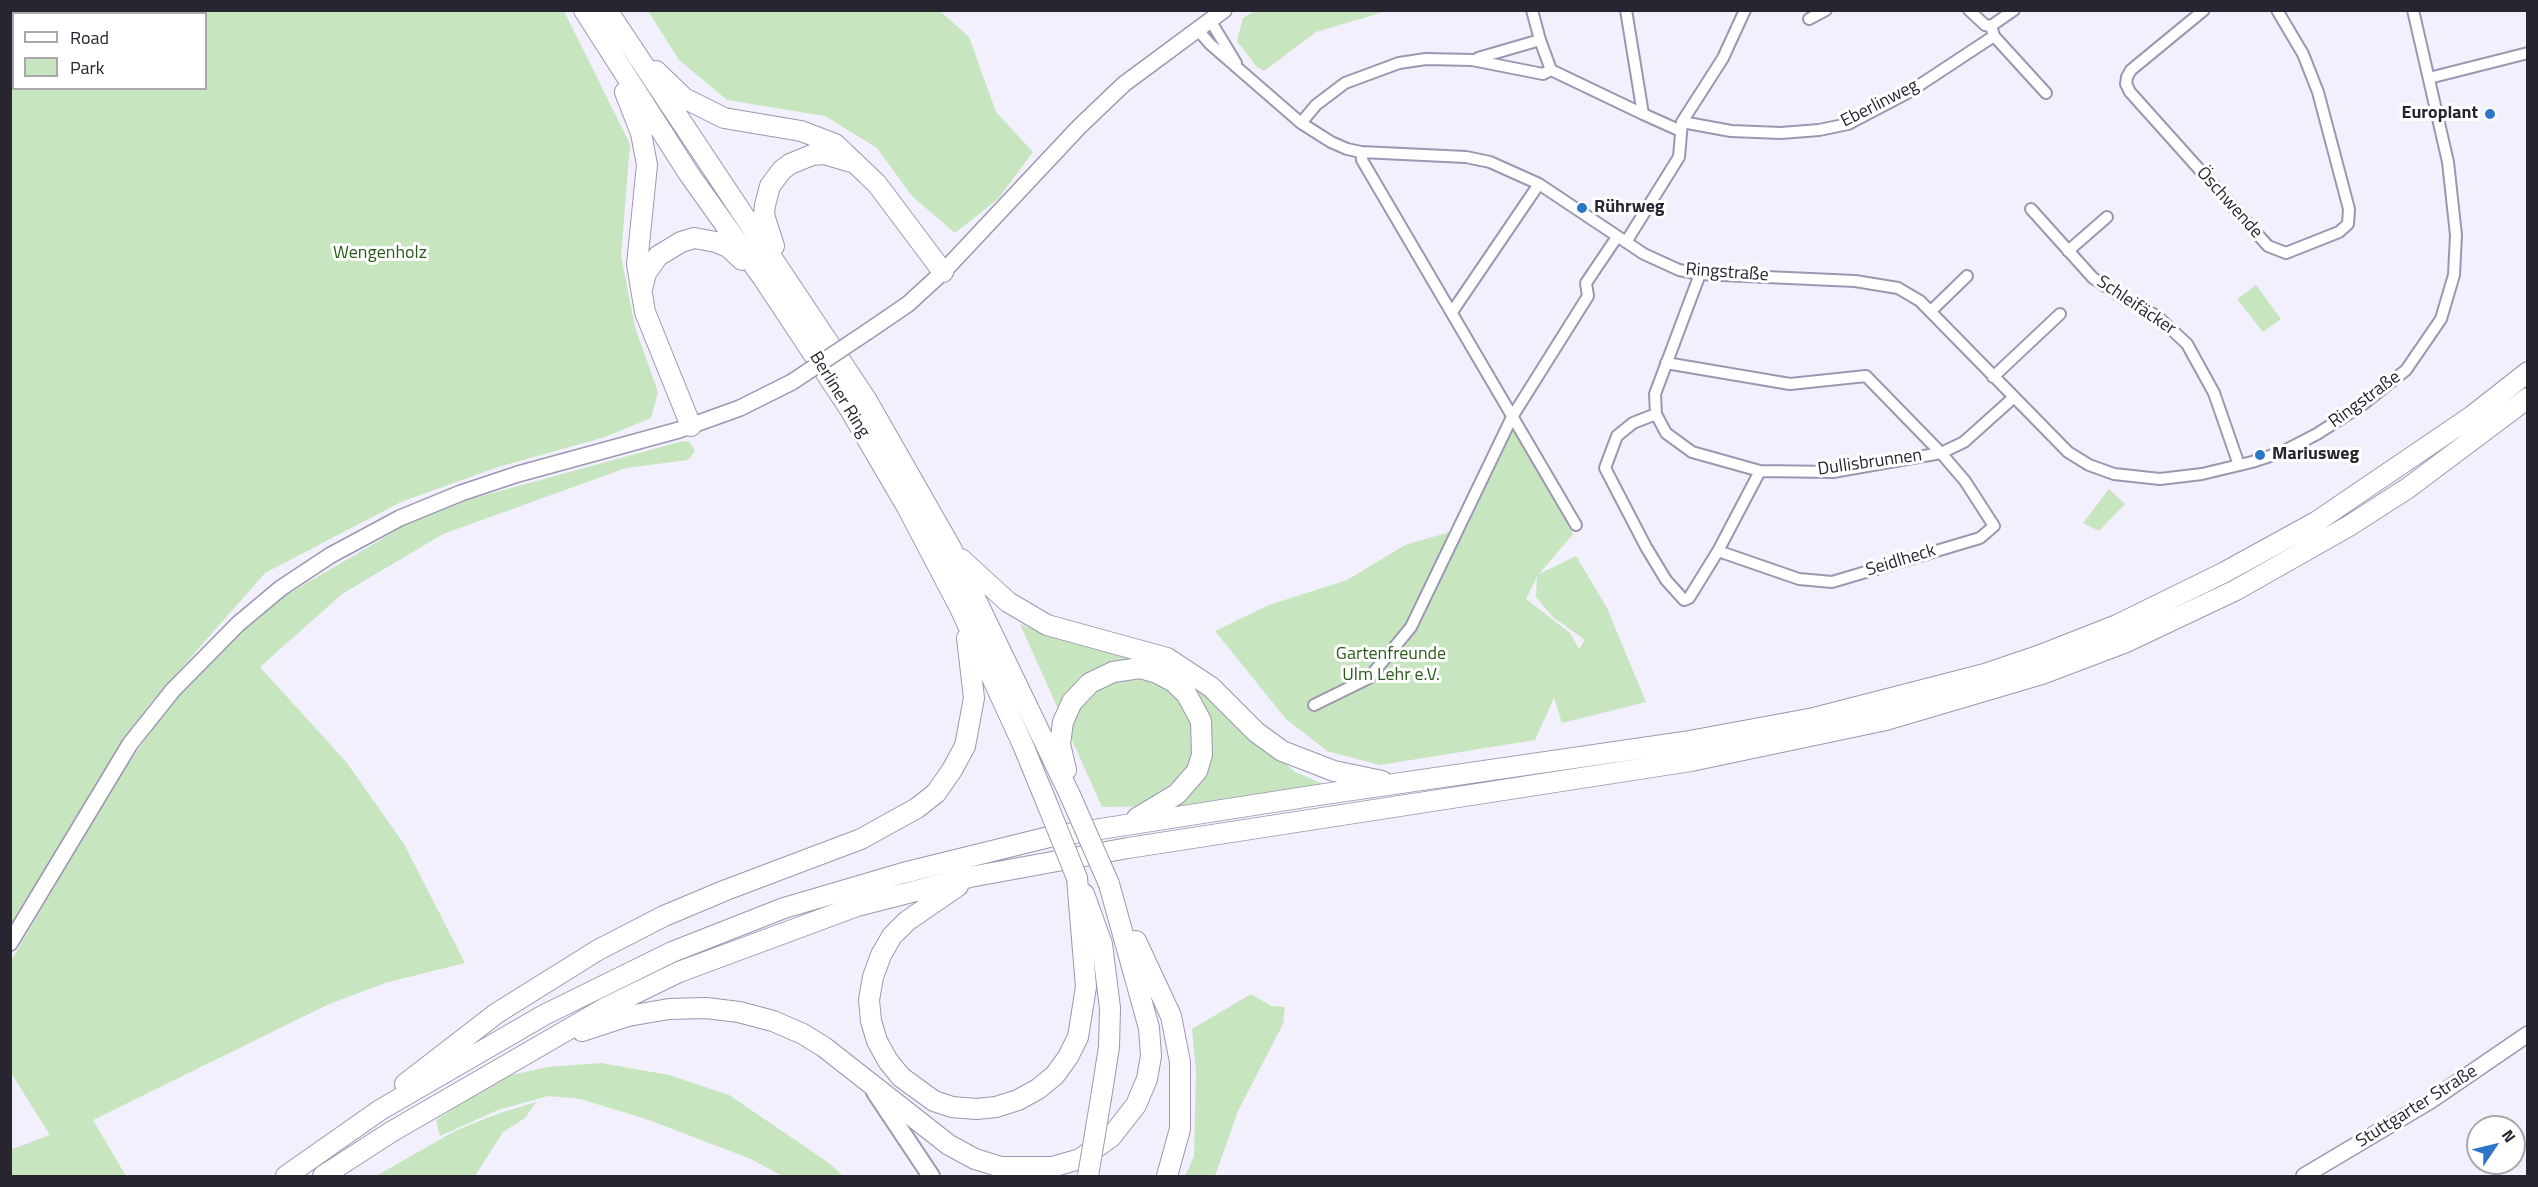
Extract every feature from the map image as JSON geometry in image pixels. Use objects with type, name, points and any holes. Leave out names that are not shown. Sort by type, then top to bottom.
[{"type":"highway","points":[[607,11],[666,83],[684,98],[724,117],[815,135],[835,144],[859,164],[943,272]]},
{"type":"highway","name":"Berliner Ring","points":[[607,11],[866,399],[951,548],[1070,795]]},
{"type":"highway","points":[[588,18],[632,107],[645,151],[648,177],[637,264],[642,295],[645,312],[691,426]]},
{"type":"highway","name":"Berliner Ring","points":[[588,18],[689,174],[763,278],[849,408],[907,507],[960,608],[1023,745],[1077,878],[1087,918]]},
{"type":"highway","points":[[776,261],[774,242],[764,215],[767,195],[775,179],[790,164],[812,155],[824,154],[859,164]]},
{"type":"highway","points":[[642,295],[646,273],[658,256],[669,247],[694,238],[728,247],[763,278]]},
{"type":"highway","points":[[286,1176],[381,1110],[554,1010],[672,952],[784,908],[973,855],[1049,837],[1644,749],[1814,718],[1985,674],[2038,656],[2117,625],[2225,572],[2316,522],[2472,416],[2528,372]]},
{"type":"highway","points":[[323,1176],[391,1132],[607,1007],[679,972],[857,906],[970,878],[1128,848],[1691,761],[1886,720],[1995,690],[2124,643],[2236,590],[2380,507],[2485,432],[2528,398]]},
{"type":"highway","points":[[951,548],[994,591],[1047,625],[1167,658],[1211,687],[1256,732],[1282,751],[1334,771],[1397,784]]},
{"type":"highway","points":[[381,1110],[411,1078],[459,1040],[497,1013],[598,950],[664,916],[861,839],[917,808],[936,793],[965,746],[971,722],[974,698],[972,674],[960,608]]},
{"type":"highway","points":[[1124,825],[1177,794],[1197,771],[1202,755],[1201,722],[1196,708],[1174,682],[1157,673],[1140,668],[1113,672],[1090,683],[1072,702],[1063,722],[1060,744],[1070,795],[1171,1016],[1180,1062],[1180,1129],[1167,1176]]},
{"type":"highway","points":[[970,878],[926,907],[892,936],[881,955],[871,989],[871,1021],[888,1061],[901,1077],[934,1101],[952,1107],[996,1107],[1038,1089],[1055,1075],[1068,1057],[1078,1037],[1084,1012],[1087,918]]},
{"type":"highway","points":[[542,1044],[628,1016],[669,1009],[706,1008],[739,1012],[773,1021],[803,1034],[868,1081],[949,1145],[975,1159],[1001,1167],[1052,1167],[1080,1159],[1098,1148],[1123,1124],[1136,1105],[1147,1079],[1151,1056],[1149,1028],[1109,884]]},
{"type":"highway","points":[[1087,918],[1102,944],[1110,1008],[1109,1047],[1088,1176]]},
{"type":"main road","points":[[868,1081],[931,1176]]},
{"type":"street","points":[[10,942],[130,744],[173,690],[238,624],[281,588],[331,555],[400,518],[461,493],[691,426],[740,408],[792,382],[908,304],[943,272],[1101,105],[1149,63],[1224,10]]},
{"type":"street","points":[[1532,10],[1551,70],[1643,114],[1682,127]]},
{"type":"street","points":[[1626,10],[1643,114]]},
{"type":"street","points":[[1314,705],[1369,678],[1411,627],[1512,417],[1588,296],[1586,284],[1622,240],[1679,157],[1682,127],[1697,96],[1709,84],[1730,47],[1744,10]]},
{"type":"street","points":[[1809,18],[1826,10]]},
{"type":"street","points":[[1969,10],[1992,31],[2046,93]]},
{"type":"street","name":"Eberlinweg","points":[[1682,127],[1781,134],[1819,130],[1848,123],[1909,92],[1992,31],[2014,10]]},
{"type":"street","name":"Öschwende","points":[[2204,10],[2132,70],[2127,77],[2126,84],[2140,104],[2268,246],[2286,253],[2339,232],[2348,224],[2349,209],[2318,92],[2302,52],[2277,10]]},
{"type":"street","name":"Ringstraße","points":[[1197,29],[1240,71],[1301,123],[1330,142],[1360,152],[1466,157],[1490,162],[1539,184],[1622,240],[1660,262],[1700,274],[1775,276],[1884,284],[1898,288],[1913,296],[1931,311],[2067,452],[2089,465],[2114,474],[2160,480],[2202,474],[2286,450],[2362,405],[2406,370],[2441,319],[2454,275],[2456,235],[2448,162],[2413,10]]},
{"type":"street","name":"Ringstraße","points":[[1210,20],[1240,71]]},
{"type":"street","points":[[1472,60],[1540,40]]},
{"type":"street","points":[[2428,78],[2528,53]]},
{"type":"street","points":[[1301,123],[1330,93],[1366,73],[1399,63],[1426,59],[1472,60],[1543,74],[1551,70]]},
{"type":"street","points":[[1360,152],[1362,160],[1576,525]]},
{"type":"street","points":[[1452,312],[1539,184]]},
{"type":"street","name":"Schleifäcker","points":[[2031,209],[2093,278],[2128,302],[2157,316],[2187,344],[2214,393],[2239,465]]},
{"type":"street","points":[[2068,251],[2107,217]]},
{"type":"street","points":[[1700,274],[1655,394],[1656,414],[1633,423],[1617,436],[1605,468],[1656,563],[1684,600],[1689,598],[1718,551],[1760,471]]},
{"type":"street","points":[[1931,311],[1967,276]]},
{"type":"street","points":[[1993,377],[2060,314]]},
{"type":"street","name":"Dullisbrunnen","points":[[1666,363],[1790,384],[1866,376],[1941,453]]},
{"type":"street","name":"Dullisbrunnen","points":[[1656,414],[1666,433],[1692,452],[1760,471],[1833,472],[1941,453],[1964,442],[2013,398]]},
{"type":"street","name":"Seidlheck","points":[[1718,551],[1799,579],[1832,582],[1980,538],[1994,526],[1965,481],[1941,453]]},
{"type":"street","name":"Stuttgarter Straße","points":[[2304,1176],[2430,1101],[2528,1034]]},
{"type":"green space","name":"Wengenholz","points":[[11,11],[564,11],[630,144],[621,256],[635,327],[658,392],[651,418],[605,437],[498,467],[401,502],[265,573],[149,705],[11,929]]},
{"type":"green space","points":[[648,11],[940,11],[969,37],[996,112],[1033,152],[998,199],[955,233],[912,196],[877,148],[825,116],[727,100],[679,60]]},
{"type":"green space","points":[[1255,11],[1387,11],[1316,32],[1264,71],[1257,67],[1237,41],[1243,18]]},
{"type":"green space","points":[[2256,285],[2281,319],[2263,332],[2237,299]]},
{"type":"green space","name":"Gartenfreunde Ulm Lehr e.V.","points":[[1513,427],[1573,534],[1539,574],[1576,556],[1607,608],[1646,702],[1562,723],[1554,698],[1535,740],[1380,765],[1327,751],[1286,719],[1215,631],[1269,605],[1347,580],[1405,545],[1467,527]],"holes":[[[1537,577],[1536,597],[1553,617],[1585,640],[1579,649],[1570,633],[1526,599]]]},
{"type":"green space","points":[[683,441],[690,442],[695,451],[688,460],[626,468],[443,534],[342,594],[260,667],[347,763],[404,844],[465,963],[385,983],[327,1005],[93,1120],[126,1176],[11,1176],[10,1150],[50,1135],[11,1073],[11,961],[119,776],[171,704],[241,628],[283,597],[406,525],[467,500]]},
{"type":"green space","points":[[2109,489],[2125,504],[2099,531],[2083,523]]},
{"type":"green space","points":[[1020,624],[1047,634],[1153,659],[1206,695],[1295,772],[1323,784],[1183,806],[1102,807]]},
{"type":"green space","points":[[1251,994],[1271,1006],[1285,1007],[1283,1024],[1238,1111],[1215,1176],[1185,1176],[1194,1156],[1196,1071],[1192,1029]]},
{"type":"green space","points":[[601,1063],[669,1075],[729,1095],[829,1163],[843,1176],[782,1176],[751,1159],[646,1119],[580,1099],[548,1096],[498,1110],[440,1136],[436,1120],[502,1077],[548,1067]]},
{"type":"green space","points":[[536,1102],[525,1118],[503,1132],[475,1176],[376,1176],[455,1131],[497,1114]]},
{"type":"place","name":"Europlant","points":[[2490,114]]},
{"type":"place","name":"Rührweg","points":[[1582,208]]},
{"type":"place","name":"Mariusweg","points":[[2260,455]]}]
